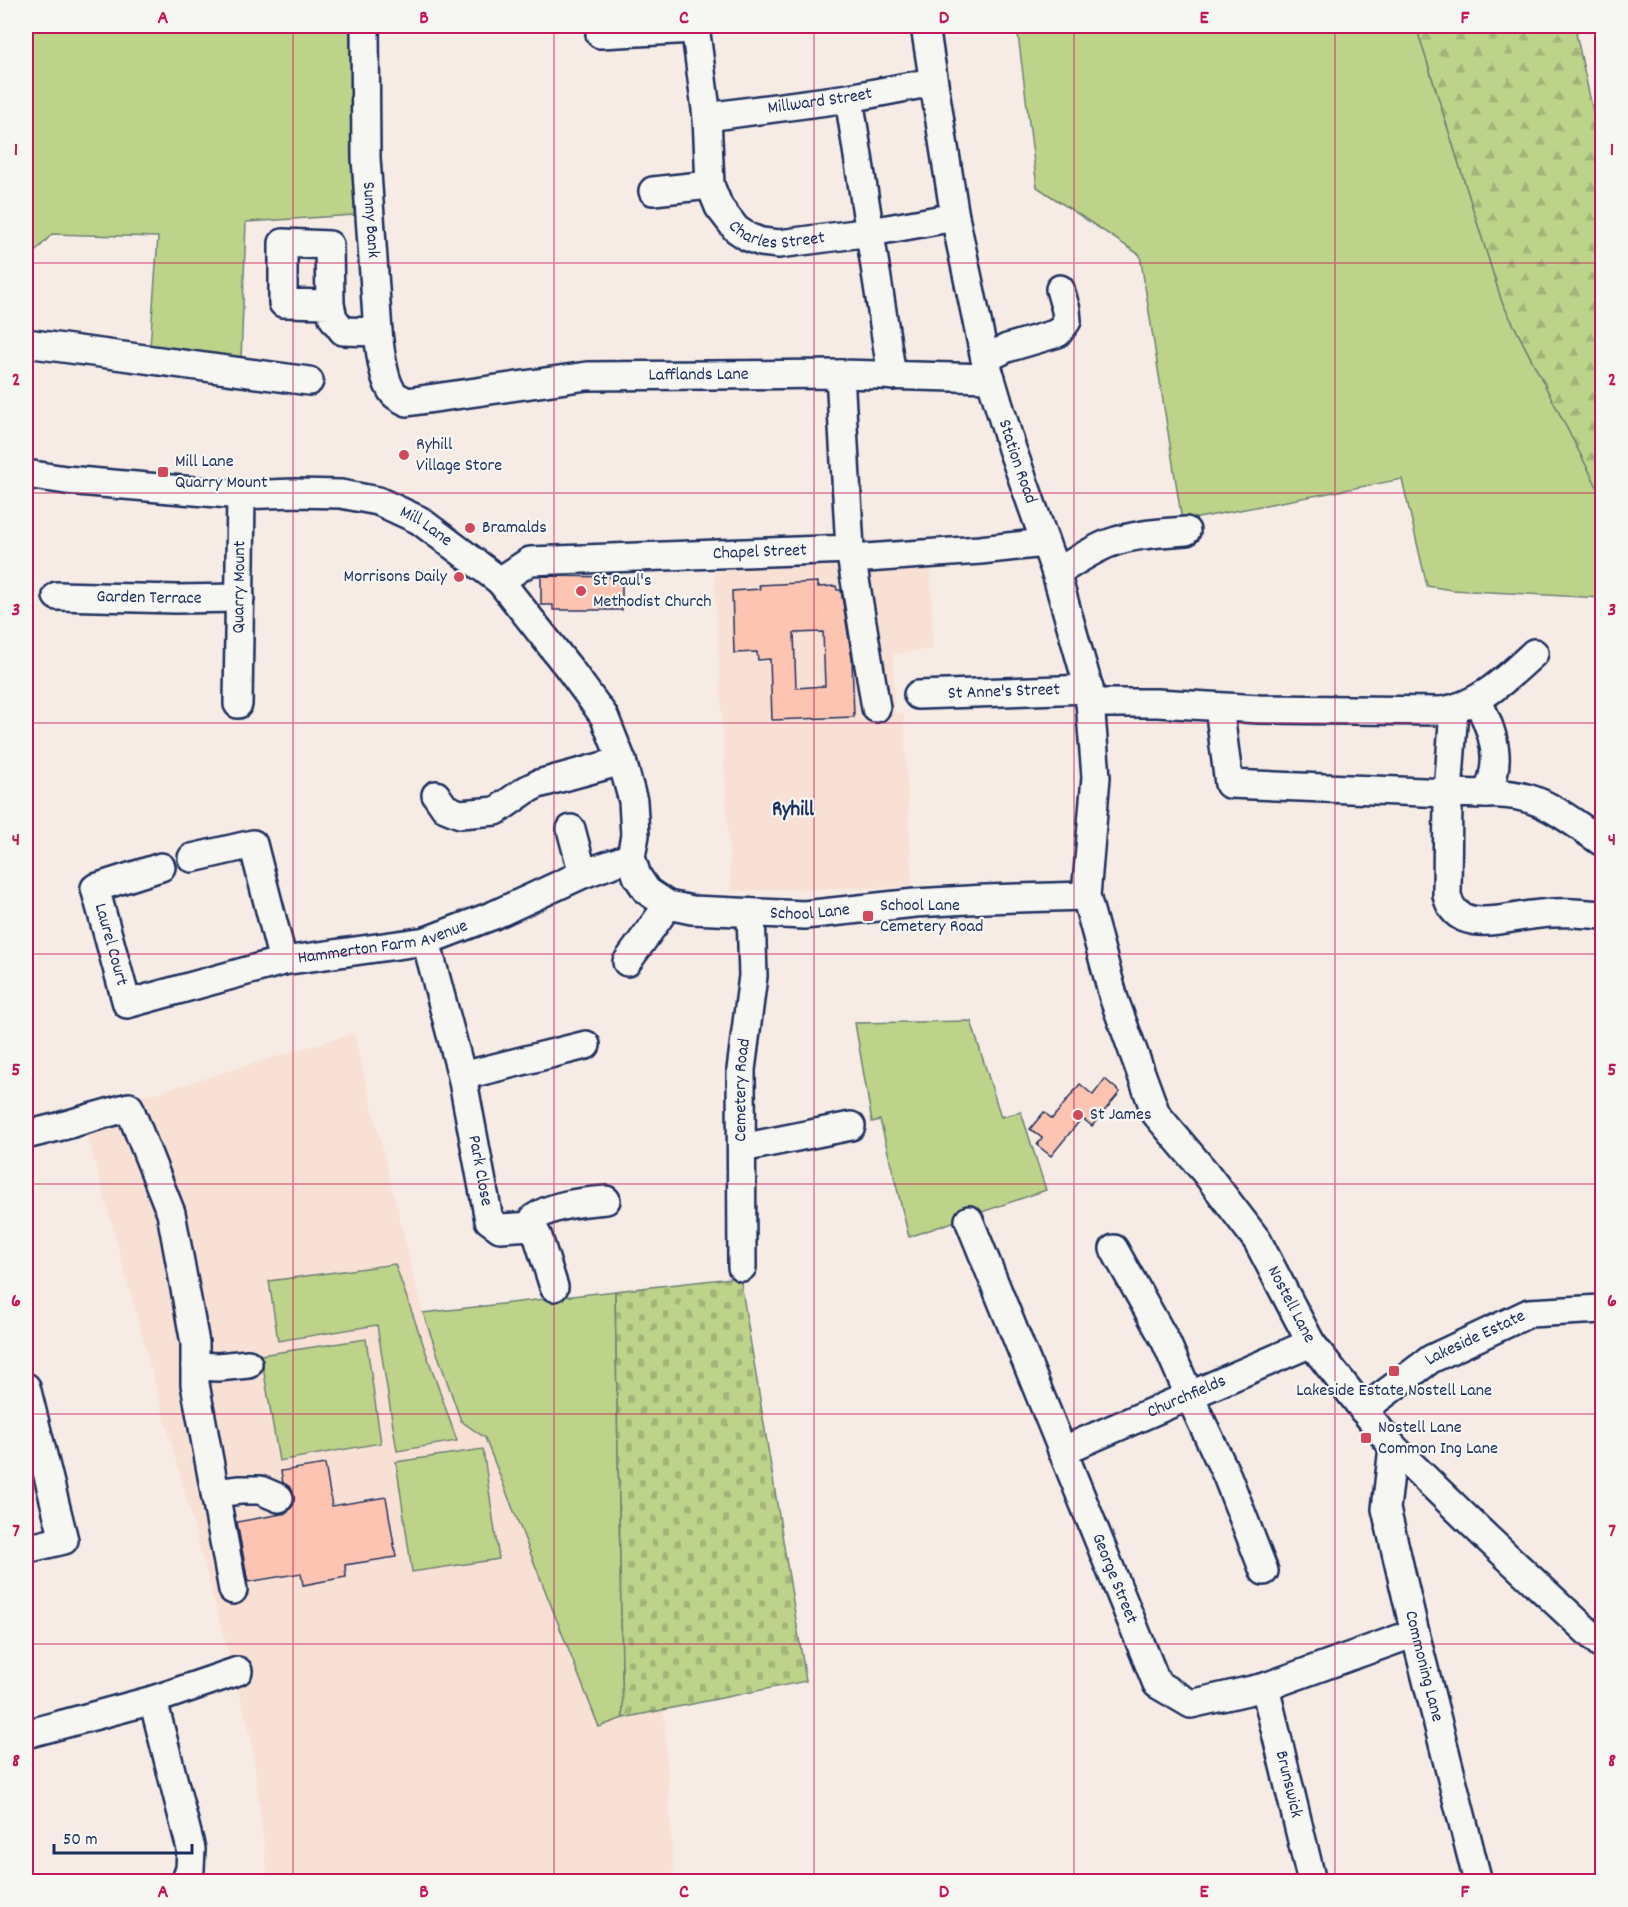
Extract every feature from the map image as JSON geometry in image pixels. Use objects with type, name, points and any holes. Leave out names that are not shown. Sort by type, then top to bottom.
[{"type":"street","name":"Sunny Bank","points":[[365,26],[366,158],[378,332],[388,383],[395,395],[407,402]]},
{"type":"street","name":"Station Road","points":[[925,26],[955,217],[988,368],[1011,449],[1056,573],[1090,696],[1096,777],[1086,896]]},
{"type":"street","points":[[600,34],[695,27]]},
{"type":"street","name":"Charles Street","points":[[695,27],[707,117],[710,185],[718,207],[736,229],[761,242],[778,244],[871,232],[955,217]]},
{"type":"street","name":"Millward Street","points":[[707,117],[849,98],[933,82]]},
{"type":"street","points":[[849,98],[892,376]]},
{"type":"street","points":[[653,191],[710,185]]},
{"type":"street","points":[[988,368],[1007,348],[1058,333],[1067,321],[1060,289]]},
{"type":"street","points":[[330,304],[333,318],[343,331],[378,332]]},
{"type":"street","points":[[26,342],[309,381]]},
{"type":"street","name":"Lafflands Lane","points":[[407,402],[587,376],[840,374],[892,376],[988,368]]},
{"type":"street","points":[[840,374],[851,554],[876,708]]},
{"type":"street","name":"Mill Lane","points":[[26,474],[66,480],[241,495],[341,494],[378,501],[419,520],[500,581],[604,716],[622,761],[633,801],[635,835],[631,857]]},
{"type":"street","name":"Quarry Mount","points":[[241,495],[240,598],[245,687]]},
{"type":"street","points":[[1056,573],[1112,542],[1140,536],[1186,531]]},
{"type":"street","name":"Chapel Street","points":[[500,581],[530,561],[980,550],[1045,543]]},
{"type":"street","name":"Garden Terrace","points":[[57,596],[240,598]]},
{"type":"street","points":[[1534,653],[1512,673],[1466,704],[1448,793],[1447,895],[1449,906],[1457,915],[1470,920],[1485,921],[1515,919],[1532,915],[1574,913],[1602,915]]},
{"type":"street","name":"St Anne's Street","points":[[918,695],[1090,696],[1157,704],[1298,710],[1442,711],[1466,704]]},
{"type":"street","points":[[1466,704],[1492,734],[1495,751],[1493,778],[1486,794]]},
{"type":"street","points":[[1219,707],[1229,784],[1448,793],[1506,793],[1543,803],[1602,842]]},
{"type":"street","points":[[436,795],[445,808],[460,814],[496,811],[526,790],[556,778],[622,761]]},
{"type":"street","points":[[571,829],[583,874]]},
{"type":"street","points":[[192,858],[253,844],[282,962]]},
{"type":"street","name":"School Lane","points":[[631,857],[637,876],[648,891],[668,905],[692,910],[804,915],[974,899],[1086,896]]},
{"type":"street","name":"Hammerton Farm Avenue","points":[[127,1005],[282,962],[426,941],[494,915],[583,874],[631,857]]},
{"type":"street","name":"Laurel Court","points":[[127,1005],[95,888],[161,867]]},
{"type":"street","name":"Nostell Lane","points":[[1086,896],[1114,999],[1156,1114],[1205,1172],[1257,1240],[1311,1343],[1393,1447],[1602,1645]]},
{"type":"street","points":[[627,962],[668,905]]},
{"type":"street","name":"Cemetery Road","points":[[742,1267],[741,1070],[753,976],[751,913]]},
{"type":"street","name":"Park Close","points":[[426,941],[462,1076],[489,1220],[500,1228],[532,1226]]},
{"type":"street","points":[[462,1076],[586,1045]]},
{"type":"street","points":[[26,1135],[129,1107],[171,1213],[195,1343],[195,1384],[233,1590]]},
{"type":"street","points":[[742,1149],[851,1126]]},
{"type":"street","points":[[554,1287],[538,1237],[532,1226],[534,1218],[541,1213],[583,1202],[606,1200]]},
{"type":"street","name":"George Street","points":[[969,1220],[1157,1684],[1191,1704],[1265,1687],[1415,1632]]},
{"type":"street","points":[[1114,1249],[1166,1342],[1227,1476],[1264,1570]]},
{"type":"street","name":"Lakeside Estate","points":[[1363,1410],[1431,1359],[1529,1313],[1602,1309]]},
{"type":"street","name":"Churchfields","points":[[1062,1450],[1190,1397],[1311,1343]]},
{"type":"street","points":[[195,1366],[218,1367],[248,1364]]},
{"type":"street","points":[[26,1387],[64,1540],[26,1549]]},
{"type":"street","name":"Commoning Lane","points":[[1393,1447],[1386,1509],[1478,1881]]},
{"type":"street","points":[[215,1493],[260,1490],[279,1498]]},
{"type":"street","points":[[26,1734],[184,1691],[238,1671]]},
{"type":"street","name":"Brunswick","points":[[1265,1687],[1312,1881]]},
{"type":"street","points":[[153,1700],[191,1849],[190,1869],[185,1881]]},
{"type":"shaded area","points":[[931,557],[933,649],[893,654],[895,713],[904,713],[912,887],[731,891],[714,571]]},
{"type":"shaded area","points":[[354,1033],[423,1313],[461,1421],[485,1438],[599,1726],[623,1718],[664,1710],[674,1881],[268,1881],[251,1737],[82,1115]]},
{"type":"green space","points":[[26,26],[358,26],[354,215],[246,222],[241,361],[150,347],[158,237],[52,234],[33,254],[26,255]]},
{"type":"green space","points":[[1017,26],[1416,26],[1502,302],[1602,496],[1602,598],[1452,590],[1427,586],[1402,479],[1182,521],[1140,255],[1037,187]]},
{"type":"green space","points":[[1416,26],[1585,26],[1576,33],[1602,153],[1602,496],[1502,302]]},
{"type":"green space","points":[[971,1021],[1001,1117],[1021,1112],[1046,1190],[909,1237],[880,1120],[872,1122],[855,1023]]},
{"type":"green space","points":[[395,1264],[457,1441],[397,1451],[377,1325],[278,1341],[269,1281]]},
{"type":"green space","points":[[740,1277],[806,1681],[623,1718],[615,1291]]},
{"type":"green space","points":[[615,1291],[623,1718],[599,1727],[485,1438],[461,1421],[423,1313]]},
{"type":"green space","points":[[366,1339],[381,1443],[279,1461],[261,1355]]},
{"type":"green space","points":[[483,1449],[499,1559],[412,1572],[396,1462]]},
{"type":"building","name":"St Paul's Methodist Church","points":[[541,576],[622,577],[622,610],[553,610],[553,605],[541,605]]},
{"type":"building","points":[[818,582],[818,587],[836,586],[837,590],[841,590],[852,659],[854,717],[772,720],[770,659],[758,660],[757,652],[734,653],[732,591],[760,589],[759,585]],"holes":[[[823,632],[825,686],[796,688],[794,633]]]},
{"type":"building","name":"St James","points":[[1105,1079],[1120,1092],[1092,1126],[1082,1118],[1051,1156],[1037,1145],[1042,1138],[1030,1129],[1044,1112],[1052,1119],[1080,1084],[1093,1095]]},
{"type":"building","points":[[325,1464],[332,1506],[386,1497],[396,1557],[345,1565],[346,1577],[303,1585],[301,1573],[248,1582],[237,1522],[287,1513],[294,1504],[294,1495],[291,1488],[283,1483],[281,1471]]},
{"type":"place","name":"Ryhill Village Store","points":[[404,455]]},
{"type":"place","name":"Mill Lane Quarry Mount","points":[[163,472]]},
{"type":"place","name":"Bramalds","points":[[470,528]]},
{"type":"place","name":"Morrisons Daily","points":[[459,577]]},
{"type":"place","name":"St Paul's Methodist Church","points":[[581,591]]},
{"type":"place","name":"School Lane Cemetery Road","points":[[868,916]]},
{"type":"place","name":"St James","points":[[1078,1115]]},
{"type":"place","name":"Lakeside Estate Nostell Lane","points":[[1394,1371]]},
{"type":"place","name":"Nostell Lane Common Ing Lane","points":[[1366,1438]]},
{"type":"district","name":"Ryhill","points":[[793,811]]}]
